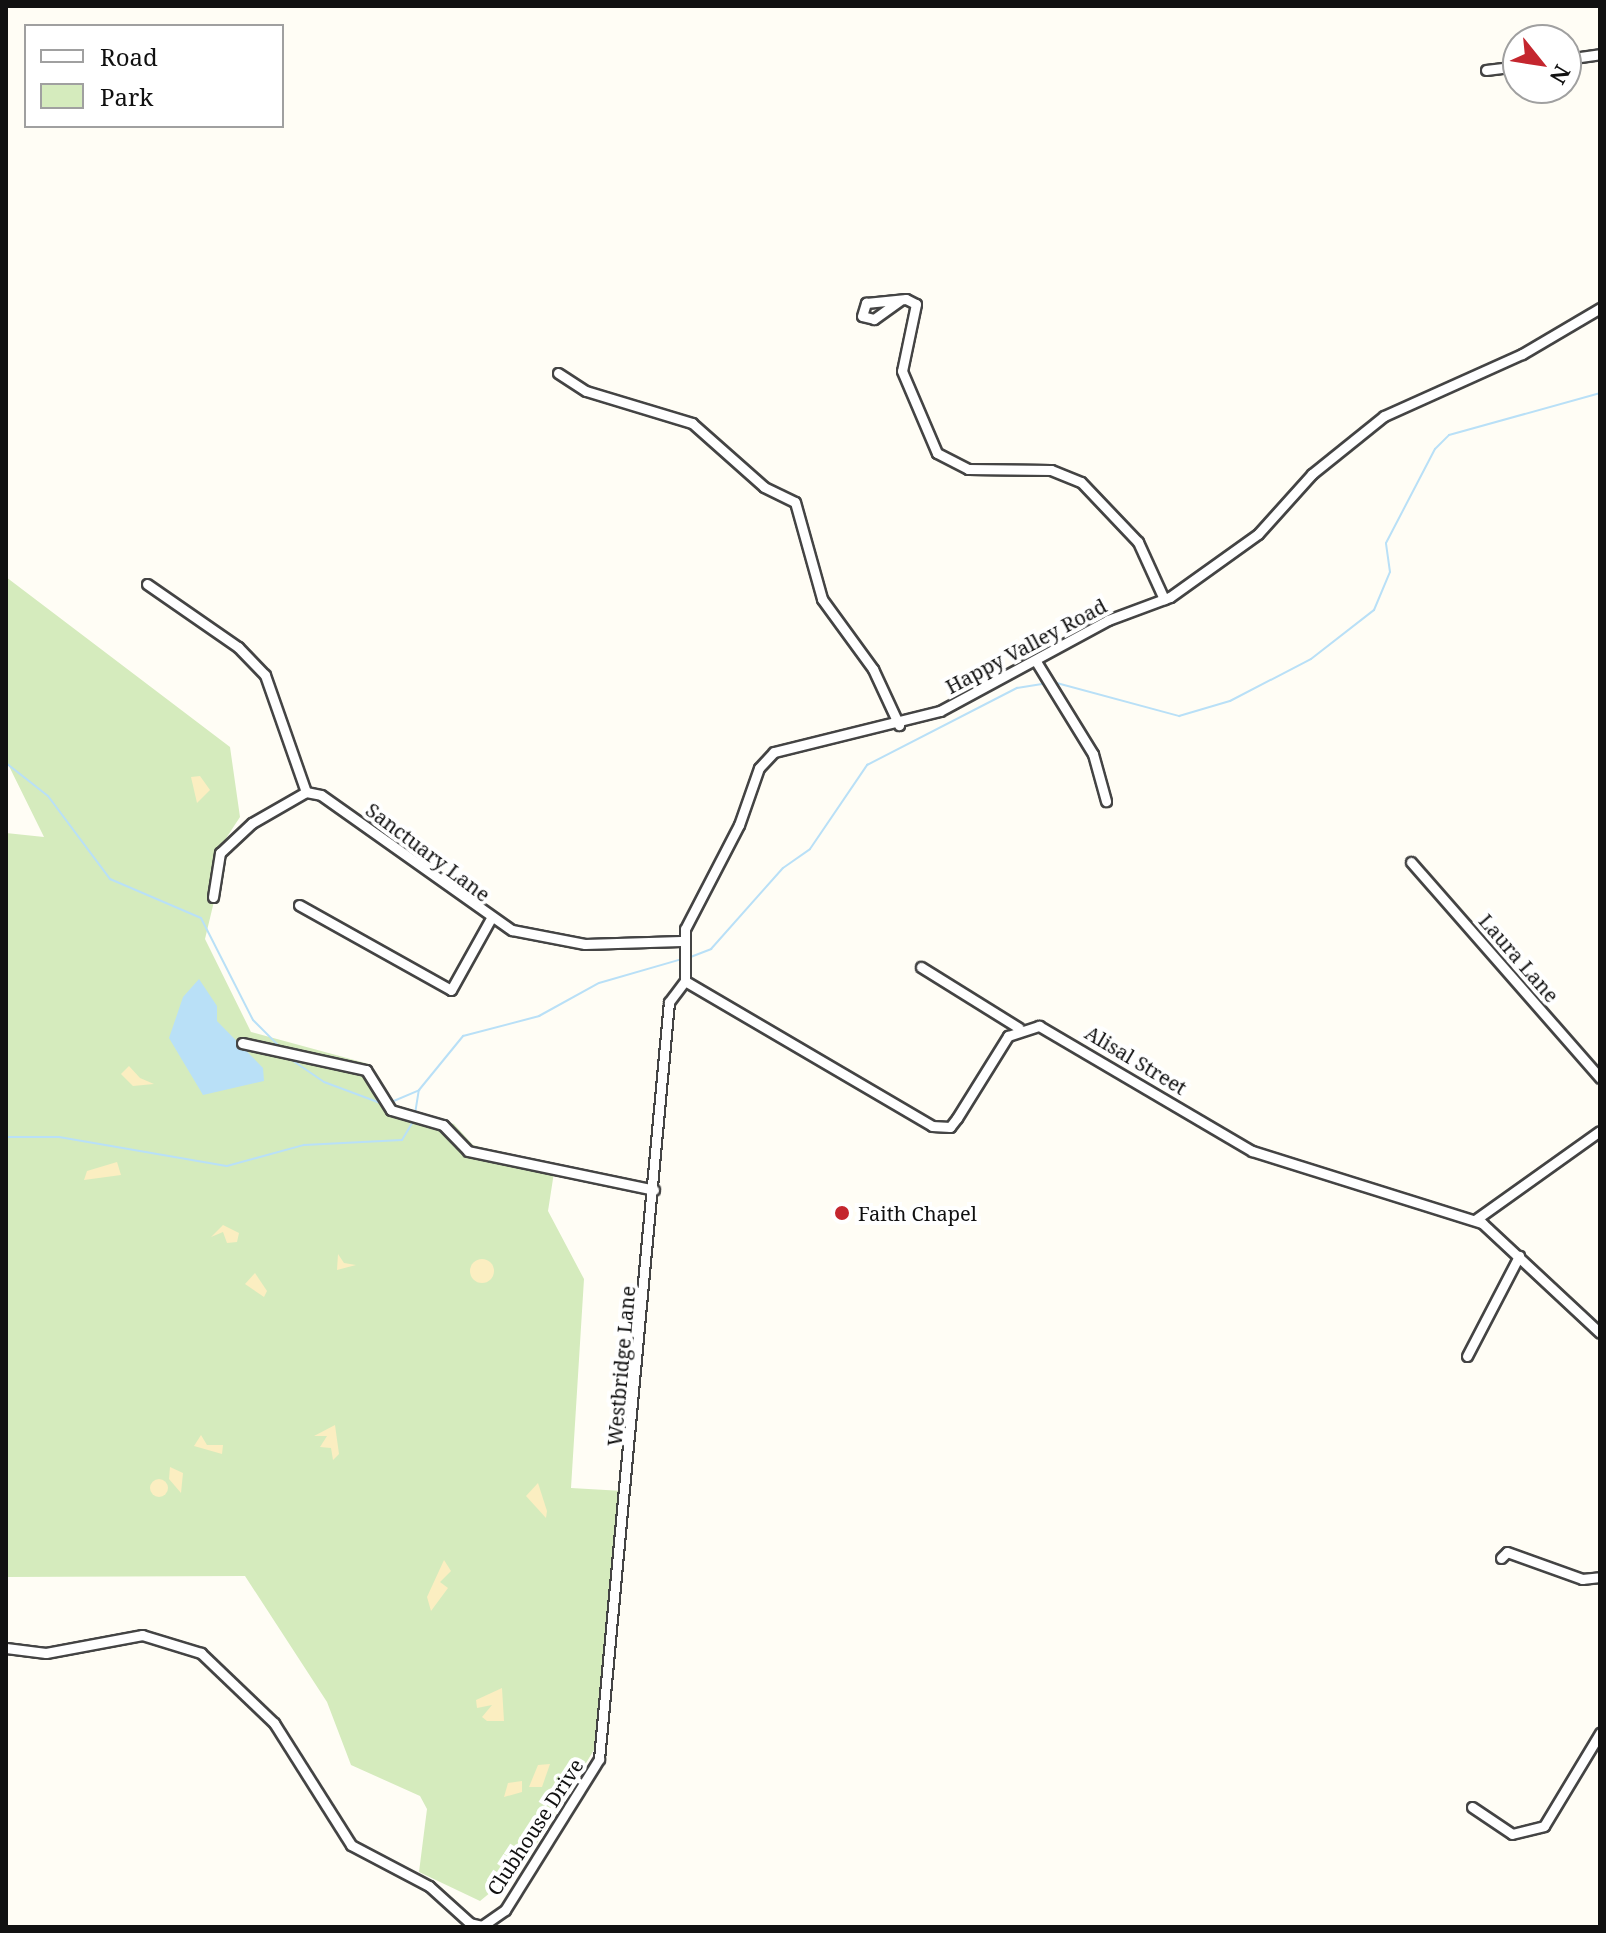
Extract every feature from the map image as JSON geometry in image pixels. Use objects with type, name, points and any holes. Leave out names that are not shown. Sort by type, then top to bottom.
[{"type":"street","points":[[1486,70],[1502,68]]},
{"type":"street","points":[[899,301],[918,308],[902,371],[937,453],[968,469],[1051,470],[1081,482],[1138,542],[1164,599]]},
{"type":"street","name":"Happy Valley Road","points":[[685,981],[681,941],[765,759],[788,747],[899,725],[1037,663],[1108,620],[1164,599],[1258,534],[1312,474],[1384,416],[1522,354],[1600,308]]},
{"type":"street","points":[[558,373],[586,391],[692,423],[764,487],[795,502],[822,599],[873,669],[899,725]]},
{"type":"street","points":[[147,584],[238,647],[265,675],[306,792],[252,823],[220,853],[213,897]]},
{"type":"street","points":[[1037,663],[1051,694],[1093,754],[1106,801]]},
{"type":"street","name":"Sanctuary Lane","points":[[306,792],[321,795],[490,920],[585,944],[681,941]]},
{"type":"street","name":"Laura Lane","points":[[1411,862],[1600,1078]]},
{"type":"street","points":[[299,905],[451,990],[490,920]]},
{"type":"street","points":[[685,981],[932,1126],[950,1127],[995,1050],[1019,1028],[921,967]]},
{"type":"street","name":"Westbridge Lane","points":[[599,1759],[669,1002],[685,981]]},
{"type":"street","name":"Alisal Street","points":[[1019,1028],[1056,1034],[1252,1151],[1475,1220],[1519,1256],[1600,1333]]},
{"type":"street","points":[[242,1043],[366,1070],[387,1104],[453,1132],[468,1151],[654,1190]]},
{"type":"street","points":[[1475,1220],[1600,1131]]},
{"type":"street","points":[[1467,1356],[1519,1256]]},
{"type":"street","points":[[1501,1558],[1507,1552],[1582,1579],[1600,1577]]},
{"type":"street","name":"Clubhouse Drive","points":[[6,1648],[46,1653],[142,1635],[201,1653],[274,1723],[351,1845],[429,1886],[482,1926],[505,1910],[599,1759]]},
{"type":"street","points":[[1472,1807],[1512,1834],[1544,1826],[1600,1733]]},
{"type":"green space","points":[[6,577],[230,747],[240,817],[215,855],[216,893],[205,939],[251,1032],[369,1064],[394,1105],[454,1124],[473,1145],[555,1166],[548,1211],[584,1279],[571,1488],[623,1491],[620,1532],[597,1745],[523,1866],[480,1901],[419,1872],[427,1809],[420,1796],[351,1765],[327,1702],[245,1576],[6,1577],[6,833],[44,837],[6,760]]},
{"type":"sand","points":[[200,776],[210,790],[197,803],[191,777]]},
{"type":"sand","points":[[129,1066],[140,1078],[154,1084],[133,1086],[121,1074]]},
{"type":"sand","points":[[117,1162],[121,1175],[84,1180],[87,1171]]},
{"type":"sand","points":[[223,1225],[239,1233],[237,1242],[227,1243],[223,1232],[211,1237]]},
{"type":"sand","points":[[338,1254],[344,1263],[356,1265],[337,1270]]},
{"type":"sand","points":[[482,1259],[493,1266],[494,1271],[487,1282],[482,1283],[471,1276],[470,1271],[477,1260]]},
{"type":"sand","points":[[255,1273],[267,1291],[264,1297],[245,1284]]},
{"type":"sand","points":[[335,1425],[339,1454],[333,1460],[331,1448],[320,1447],[327,1436],[314,1436]]},
{"type":"sand","points":[[201,1435],[207,1445],[223,1445],[222,1454],[194,1446]]},
{"type":"sand","points":[[170,1467],[183,1473],[181,1493],[169,1479]]},
{"type":"sand","points":[[155,1479],[163,1479],[168,1488],[166,1495],[155,1497],[150,1492],[150,1484]]},
{"type":"sand","points":[[538,1483],[547,1511],[546,1518],[526,1496]]},
{"type":"sand","points":[[444,1560],[451,1571],[440,1582],[448,1588],[431,1611],[427,1597]]},
{"type":"sand","points":[[502,1688],[504,1721],[487,1721],[482,1717],[492,1705],[477,1708],[476,1700]]},
{"type":"sand","points":[[550,1764],[542,1787],[529,1787],[538,1765]]},
{"type":"sand","points":[[522,1781],[522,1792],[504,1797],[508,1783]]},
{"type":"water","points":[[199,979],[217,1006],[217,1021],[263,1068],[264,1081],[203,1095],[169,1038],[183,997]]},
{"type":"waterway","points":[[1053,682],[1179,716],[1230,701],[1311,659],[1374,610],[1390,572],[1386,543],[1435,449],[1449,435],[1600,393]]},
{"type":"waterway","points":[[688,958],[711,949],[783,868],[810,849],[867,765],[1017,688],[1047,683]]},
{"type":"waterway","points":[[6,763],[48,796],[110,879],[201,918],[253,1020],[280,1047]]},
{"type":"waterway","points":[[415,1114],[419,1090],[463,1036],[539,1016],[599,983],[682,959]]},
{"type":"waterway","points":[[289,1058],[324,1082],[383,1104]]},
{"type":"waterway","points":[[389,1103],[419,1090]]},
{"type":"waterway","points":[[6,1137],[59,1137],[227,1166],[304,1145],[402,1140],[414,1120]]},
{"type":"place","name":"Faith Chapel","points":[[842,1213]]}]
